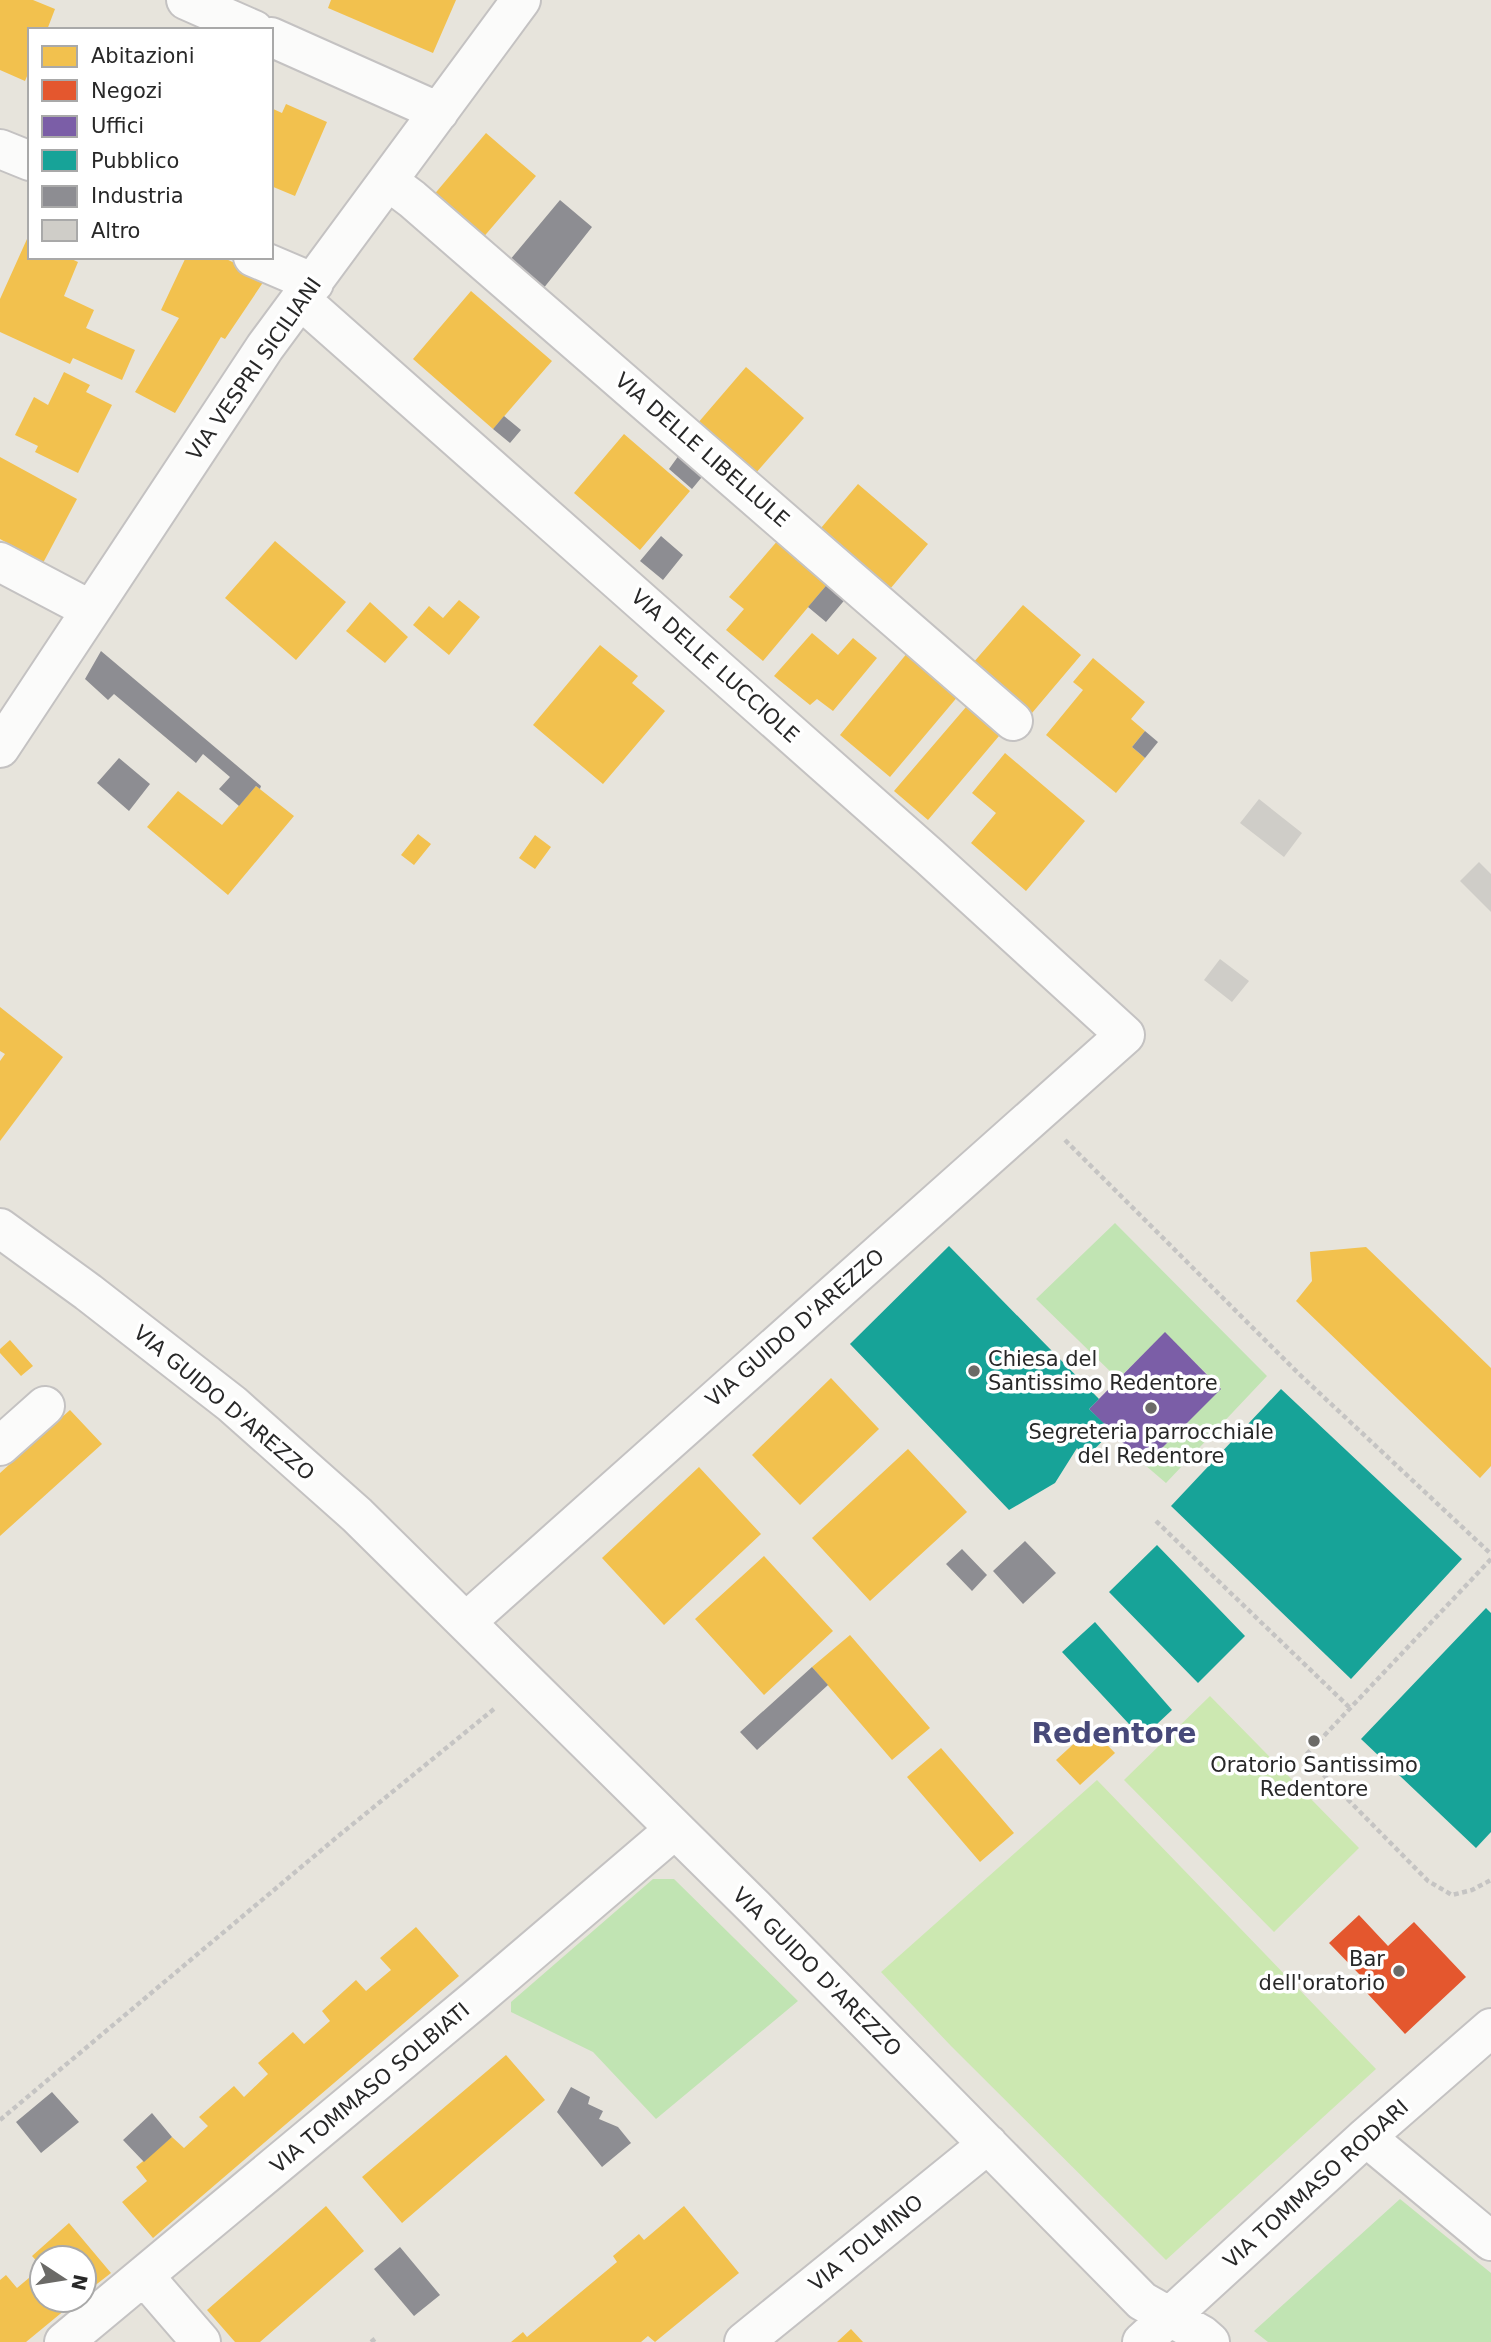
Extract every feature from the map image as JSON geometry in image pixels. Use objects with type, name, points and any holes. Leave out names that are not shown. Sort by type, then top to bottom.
[{"type":"street","points":[[186,0],[249,28]]},
{"type":"street","name":"VIA VESPRI SICILIANI","points":[[0,748],[265,348],[521,0]]},
{"type":"street","points":[[273,38],[439,112]]},
{"type":"street","points":[[0,149],[28,161]]},
{"type":"street","name":"VIA DELLE LIBELLULE","points":[[388,181],[1013,720]]},
{"type":"street","name":"VIA DELLE LUCCIOLE","points":[[256,259],[307,291],[1125,1035]]},
{"type":"street","points":[[0,562],[91,610]]},
{"type":"street","name":"VIA GUIDO D'AREZZO","points":[[466,1622],[1125,1035]]},
{"type":"street","name":"VIA GUIDO D'AREZZO","points":[[0,1228],[88,1292],[232,1405],[357,1515],[754,1908],[1142,2301],[1210,2342]]},
{"type":"street","points":[[0,1446],[45,1406]]},
{"type":"street","name":"VIA TOMMASO SOLBIATI","points":[[64,2342],[476,2000],[674,1830]]},
{"type":"street","name":"VIA TOMMASO RODARI","points":[[1142,2342],[1366,2137],[1491,2028]]},
{"type":"street","points":[[1366,2137],[1491,2241]]},
{"type":"street","name":"VIA TOLMINO","points":[[744,2342],[988,2144]]},
{"type":"street","points":[[144,2276],[201,2342]]},
{"type":"path","points":[[1038,1112],[1298,1373],[1491,1557],[1306,1756],[1428,1881],[1452,1895],[1472,1890],[1491,1880]]},
{"type":"path","points":[[1156,1521],[1350,1708]]},
{"type":"path","points":[[0,2120],[337,1837],[503,1702]]},
{"type":"path","points":[[371,2342],[376,2338]]},
{"type":"green space","points":[[1115,1223],[1267,1376],[1166,1483],[1145,1465],[1221,1388],[1165,1333],[1118,1379],[1036,1299]]},
{"type":"green space","points":[[1210,1696],[1359,1848],[1274,1932],[1124,1780]]},
{"type":"green space","points":[[1097,1780],[1376,2069],[1166,2260],[951,2046],[881,1972]]},
{"type":"green space","points":[[653,1879],[674,1879],[798,2001],[656,2119],[593,2052],[511,2012],[511,2002]]},
{"type":"green space","points":[[1400,2199],[1491,2273],[1491,2342],[1268,2342],[1254,2331]]},
{"type":"building: Abitazioni","points":[[0,0],[33,0],[55,9],[48,28],[28,28],[28,74],[25,81],[0,70]]},
{"type":"building: Abitazioni","points":[[331,0],[456,0],[433,53],[328,8]]},
{"type":"building: Abitazioni","points":[[286,104],[327,122],[295,196],[273,187],[273,109],[282,113]]},
{"type":"building: Abitazioni","points":[[486,133],[536,176],[481,240],[432,197]]},
{"type":"building: Abitazioni","points":[[27,239],[28,259],[71,259],[78,262],[64,296],[94,310],[86,328],[135,350],[122,380],[73,358],[70,364],[0,332],[0,299]]},
{"type":"building: Abitazioni","points":[[185,259],[226,259],[266,278],[225,339],[221,337],[175,413],[135,392],[179,318],[161,310]]},
{"type":"building: Abitazioni","points":[[471,291],[552,361],[493,429],[413,359]]},
{"type":"building: Abitazioni","points":[[746,367],[804,418],[755,474],[697,424]]},
{"type":"building: Abitazioni","points":[[64,372],[90,385],[86,392],[112,405],[78,473],[35,452],[38,446],[15,435],[34,397],[48,405]]},
{"type":"building: Abitazioni","points":[[624,434],[690,491],[640,550],[574,493]]},
{"type":"building: Abitazioni","points":[[0,457],[77,499],[43,563],[0,539]]},
{"type":"building: Abitazioni","points":[[858,484],[928,544],[890,589],[821,528]]},
{"type":"building: Abitazioni","points":[[779,539],[830,581],[763,661],[726,630],[744,609],[729,597]]},
{"type":"building: Abitazioni","points":[[275,541],[346,602],[296,660],[225,598]]},
{"type":"building: Abitazioni","points":[[459,600],[480,617],[449,655],[413,625],[429,606],[443,618]]},
{"type":"building: Abitazioni","points":[[370,602],[408,637],[385,663],[346,631]]},
{"type":"building: Abitazioni","points":[[1023,605],[1081,655],[1032,713],[973,663]]},
{"type":"building: Abitazioni","points":[[812,633],[838,655],[853,638],[877,658],[833,711],[817,699],[810,705],[774,676]]},
{"type":"building: Abitazioni","points":[[600,645],[638,676],[632,683],[665,711],[603,784],[533,725]]},
{"type":"building: Abitazioni","points":[[908,652],[959,695],[890,777],[840,735]]},
{"type":"building: Abitazioni","points":[[1093,658],[1145,702],[1131,719],[1145,731],[1132,747],[1145,758],[1116,793],[1046,735],[1083,690],[1073,682]]},
{"type":"building: Abitazioni","points":[[966,707],[999,736],[928,820],[894,791]]},
{"type":"building: Abitazioni","points":[[1005,753],[1085,821],[1026,891],[971,843],[996,813],[972,793]]},
{"type":"building: Abitazioni","points":[[256,786],[294,816],[228,895],[147,827],[178,791],[222,825]]},
{"type":"building: Abitazioni","points":[[418,834],[431,844],[414,865],[401,855]]},
{"type":"building: Abitazioni","points":[[535,835],[551,847],[535,869],[519,858]]},
{"type":"building: Abitazioni","points":[[0,1007],[63,1057],[0,1141],[0,1061],[5,1054],[0,1051]]},
{"type":"building: Abitazioni","points":[[1366,1247],[1491,1368],[1491,1466],[1480,1478],[1296,1301],[1312,1281],[1310,1252]]},
{"type":"building: Abitazioni","points":[[10,1340],[33,1366],[21,1376],[0,1353],[0,1349]]},
{"type":"building: Abitazioni","points":[[831,1378],[879,1429],[800,1505],[752,1455]]},
{"type":"building: Abitazioni","points":[[70,1410],[102,1444],[0,1536],[0,1473]]},
{"type":"building: Abitazioni","points":[[908,1449],[967,1512],[870,1601],[812,1538]]},
{"type":"building: Abitazioni","points":[[699,1467],[761,1534],[664,1625],[602,1558]]},
{"type":"building: Abitazioni","points":[[764,1556],[833,1631],[764,1695],[695,1619]]},
{"type":"building: Abitazioni","points":[[850,1635],[930,1728],[892,1760],[812,1667]]},
{"type":"building: Abitazioni","points":[[1091,1728],[1115,1753],[1080,1785],[1056,1760]]},
{"type":"building: Abitazioni","points":[[941,1748],[1014,1833],[980,1862],[907,1777]]},
{"type":"building: Abitazioni","points":[[416,1927],[459,1976],[153,2238],[122,2202],[147,2181],[136,2167],[172,2137],[184,2148],[208,2126],[199,2117],[234,2086],[244,2097],[268,2074],[258,2063],[293,2032],[304,2044],[330,2021],[322,2011],[356,1980],[366,1991],[391,1970],[380,1958]]},
{"type":"building: Abitazioni","points":[[506,2055],[545,2100],[402,2223],[362,2177]]},
{"type":"building: Abitazioni","points":[[326,2206],[364,2251],[260,2342],[235,2342],[207,2310]]},
{"type":"building: Abitazioni","points":[[684,2206],[739,2273],[655,2342],[648,2336],[641,2342],[511,2342],[523,2332],[527,2337],[617,2262],[613,2256],[639,2234],[644,2240]]},
{"type":"building: Abitazioni","points":[[69,2223],[87,2244],[45,2244]]},
{"type":"building: Abitazioni","points":[[98,2258],[111,2273],[98,2283]]},
{"type":"building: Abitazioni","points":[[6,2275],[17,2288],[28,2279],[28,2314],[60,2314],[26,2342],[0,2342],[0,2280]]},
{"type":"building: Abitazioni","points":[[851,2329],[863,2342],[837,2342]]},
{"type":"building: Negozi","points":[[1359,1915],[1388,1946],[1414,1922],[1466,1977],[1405,2034],[1355,1980],[1360,1975],[1329,1943]]},
{"type":"building: Uffici","points":[[1165,1332],[1221,1389],[1145,1465],[1089,1409]]},
{"type":"building: Pubblico","name":"Chiesa del Santissimo Redentore","points":[[949,1246],[1099,1399],[1089,1409],[1112,1431],[1086,1458],[1077,1448],[1055,1483],[1009,1510],[850,1344]]},
{"type":"building: Pubblico","points":[[1281,1389],[1462,1559],[1351,1679],[1171,1506]]},
{"type":"building: Pubblico","points":[[1157,1545],[1245,1636],[1198,1683],[1109,1592]]},
{"type":"building: Pubblico","points":[[1486,1608],[1491,1613],[1491,1832],[1476,1848],[1361,1739]]},
{"type":"building: Pubblico","points":[[1095,1622],[1172,1710],[1142,1738],[1062,1652]]},
{"type":"building: Industria","points":[[560,200],[592,227],[543,289],[509,261]]},
{"type":"building: Industria","points":[[504,416],[521,430],[510,443],[493,429]]},
{"type":"building: Industria","points":[[682,451],[706,472],[692,489],[669,469]]},
{"type":"building: Industria","points":[[661,536],[683,555],[663,580],[640,561]]},
{"type":"building: Industria","points":[[830,581],[848,596],[826,622],[808,607]]},
{"type":"building: Industria","points":[[101,651],[261,786],[260,789],[256,786],[239,806],[219,789],[230,777],[203,754],[196,763],[114,694],[108,700],[85,679]]},
{"type":"building: Industria","points":[[1145,731],[1158,742],[1145,758],[1132,747]]},
{"type":"building: Industria","points":[[119,758],[150,784],[129,811],[97,783]]},
{"type":"building: Industria","points":[[1025,1541],[1056,1573],[1023,1604],[993,1571]]},
{"type":"building: Industria","points":[[962,1549],[987,1575],[972,1591],[946,1564]]},
{"type":"building: Industria","points":[[812,1667],[828,1685],[757,1750],[740,1732]]},
{"type":"building: Industria","points":[[571,2087],[590,2097],[588,2104],[603,2111],[599,2119],[618,2127],[631,2143],[602,2167],[557,2112]]},
{"type":"building: Industria","points":[[52,2092],[79,2122],[41,2153],[16,2122]]},
{"type":"building: Industria","points":[[152,2113],[172,2137],[144,2162],[123,2140]]},
{"type":"building: Industria","points":[[400,2247],[440,2295],[414,2316],[374,2269]]},
{"type":"building: Altro","points":[[1259,799],[1302,833],[1284,857],[1240,823]]},
{"type":"building: Altro","points":[[1479,862],[1491,874],[1491,912],[1460,881]]},
{"type":"building: Altro","points":[[1220,959],[1249,981],[1232,1002],[1204,980]]},
{"type":"place","name":"Chiesa del Santissimo Redentore","points":[[974,1371]]},
{"type":"place","name":"Segreteria parrocchiale del Redentore","points":[[1151,1408]]},
{"type":"place","name":"Oratorio Santissimo Redentore","points":[[1314,1741]]},
{"type":"place","name":"Bar dell'oratorio","points":[[1399,1971]]},
{"type":"district","name":"Redentore","points":[[1114,1733]]}]
